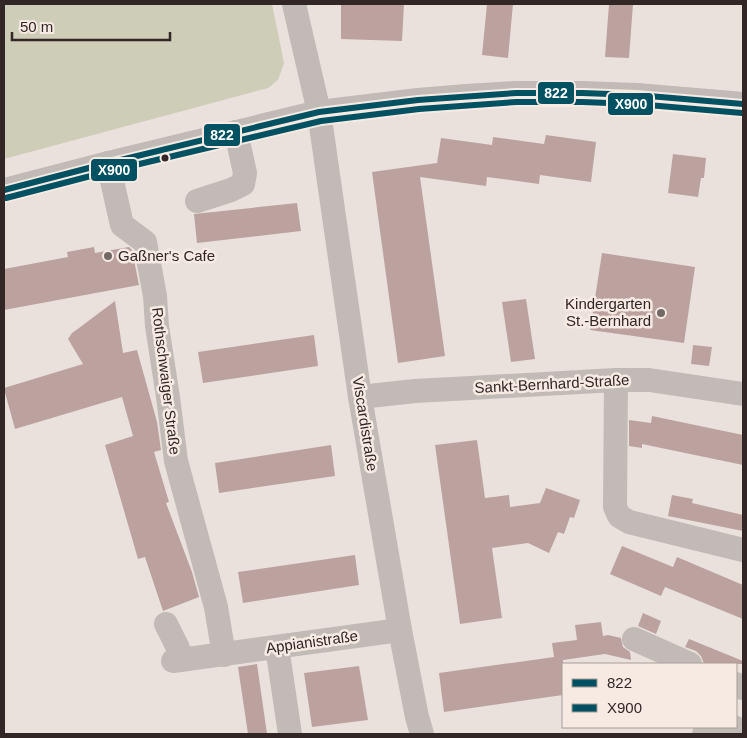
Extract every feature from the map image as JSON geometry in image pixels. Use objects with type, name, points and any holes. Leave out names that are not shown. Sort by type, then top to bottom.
[{"type":"street","name":"Viscardistraße","points":[[294,4],[319,112],[360,397],[400,630],[422,734]]},
{"type":"street","points":[[4,190],[319,112],[418,100],[516,93],[582,93],[637,94],[743,104]]},
{"type":"street","points":[[197,201],[243,184],[245,173],[236,132]]},
{"type":"street","name":"Rothschwaiger Straße","points":[[108,163],[114,226],[144,242],[155,296],[156,326],[168,397],[176,462],[216,607],[224,655]]},
{"type":"street","points":[[616,380],[615,507],[619,516],[629,522],[743,550]]},
{"type":"street","name":"Sankt-Bernhard-Straße","points":[[360,397],[471,388],[616,380],[649,380],[743,394]]},
{"type":"street","name":"Appianistraße","points":[[166,624],[178,648],[177,661],[400,630]]},
{"type":"street","points":[[634,639],[688,663]]},
{"type":"street","points":[[277,647],[290,734]]},
{"type":"street","points":[[704,734],[731,728]]},
{"type":"green space","points":[[4,4],[272,4],[284,63],[278,80],[268,88],[4,159]]},
{"type":"building","points":[[341,4],[404,4],[402,41],[341,39]]},
{"type":"building","points":[[487,4],[513,4],[508,58],[482,55]]},
{"type":"building","points":[[609,4],[633,4],[629,58],[605,57]]},
{"type":"building","points":[[546,135],[596,142],[591,182],[540,175],[539,184],[487,177],[486,186],[420,177],[445,356],[398,363],[372,172],[437,163],[441,138],[492,145],[493,137],[544,144]]},
{"type":"building","points":[[673,154],[706,158],[704,178],[701,178],[698,197],[668,193]]},
{"type":"building","points":[[297,203],[301,231],[197,243],[194,214]]},
{"type":"building","points":[[94,247],[95,253],[129,247],[132,250],[139,285],[4,310],[4,269],[68,257],[67,252]]},
{"type":"building","points":[[602,253],[695,267],[684,343],[590,330]]},
{"type":"building","points":[[526,299],[535,359],[511,362],[502,302]]},
{"type":"building","points":[[115,301],[123,353],[137,350],[157,422],[161,450],[154,452],[169,502],[166,503],[192,572],[199,597],[163,611],[145,557],[138,559],[105,445],[133,436],[122,397],[15,429],[4,389],[83,364],[68,339],[72,333]]},
{"type":"building","points":[[314,335],[318,366],[203,383],[198,352]]},
{"type":"building","points":[[693,345],[712,347],[709,366],[691,364]]},
{"type":"building","points":[[652,416],[743,435],[743,465],[642,444],[642,448],[629,446],[629,420],[651,423]]},
{"type":"building","points":[[477,440],[485,498],[509,495],[510,507],[540,503],[546,488],[580,500],[574,518],[570,517],[564,534],[558,532],[549,553],[528,543],[492,548],[502,618],[460,624],[435,445]]},
{"type":"building","points":[[331,445],[335,476],[219,493],[215,463]]},
{"type":"building","points":[[672,495],[693,499],[692,503],[743,515],[743,531],[668,516]]},
{"type":"building","points":[[622,546],[673,567],[677,557],[743,585],[743,619],[665,587],[661,596],[610,574]]},
{"type":"building","points":[[355,555],[359,585],[243,603],[238,572]]},
{"type":"building","points":[[643,613],[661,621],[656,634],[638,626]]},
{"type":"building","points":[[601,622],[603,636],[608,635],[621,638],[623,647],[630,652],[631,660],[605,654],[563,660],[562,695],[444,712],[439,673],[554,657],[552,643],[577,640],[575,625]]},
{"type":"building","points":[[689,639],[743,661],[743,664],[704,663],[701,656],[696,651],[685,647]]},
{"type":"building","points":[[257,664],[267,734],[248,734],[238,667]]},
{"type":"building","points":[[359,666],[368,720],[312,727],[304,673]]},
{"type":"transit line","name":"822","points":[[4,190],[319,112],[418,100],[516,93],[582,93],[637,95],[743,104]]},
{"type":"transit line","name":"X900","points":[[6,198],[110,171],[321,121],[419,109],[516,102],[582,102],[636,104],[742,113]]},
{"type":"place","name":"Gaßner's Cafe","points":[[108,256]]},
{"type":"place","name":"Kindergarten St.-Bernhard","points":[[661,313]]}]
